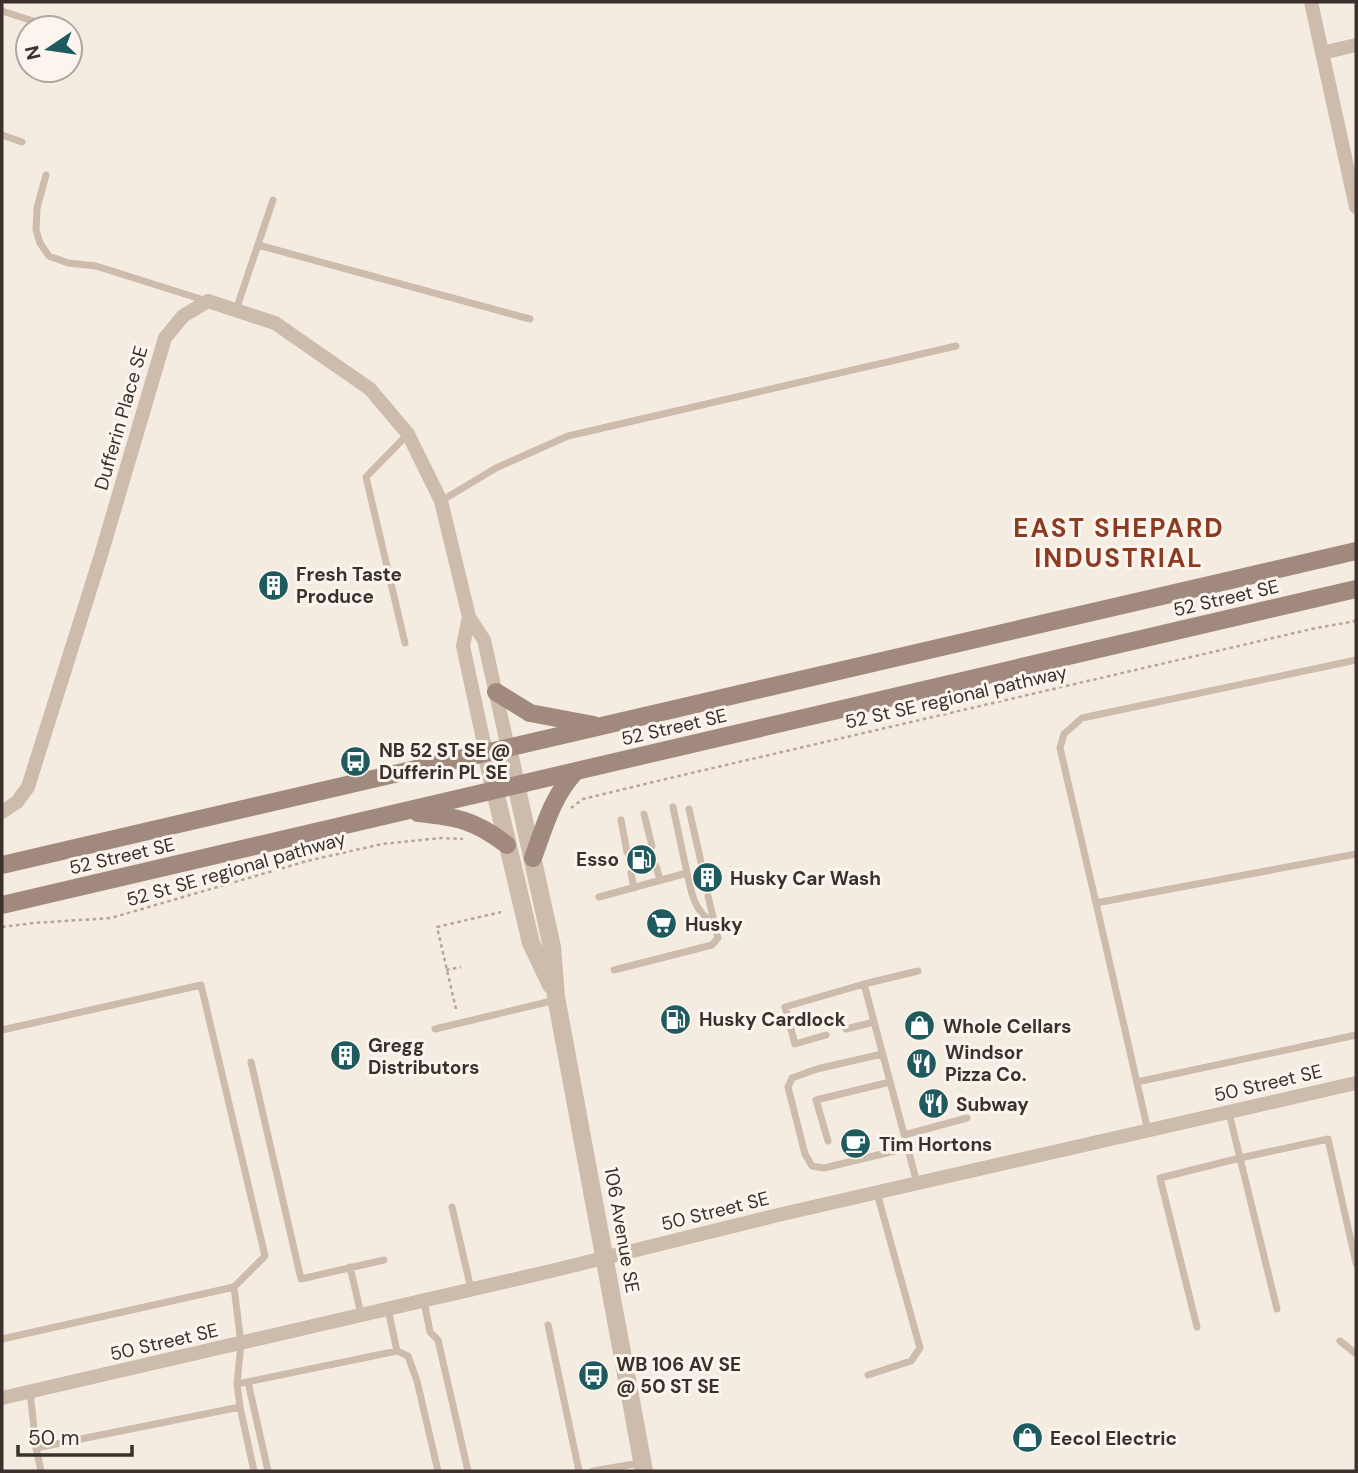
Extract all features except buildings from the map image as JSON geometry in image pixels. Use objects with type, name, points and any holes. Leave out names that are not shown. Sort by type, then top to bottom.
[{"type":"main road","name":"52 Street SE","points":[[2,865],[1356,551]]},
{"type":"main road","name":"52 Street SE","points":[[2,905],[1356,589]]},
{"type":"main road","points":[[496,692],[530,713],[600,726]]},
{"type":"main road","points":[[533,858],[552,805],[561,787],[576,771]]},
{"type":"main road","points":[[404,811],[458,817],[490,832],[507,845]]},
{"type":"street","points":[[1311,2],[1356,207]]},
{"type":"street","points":[[1322,53],[1356,45]]},
{"type":"street","points":[[208,301],[275,323],[370,389],[408,435],[441,501],[469,617],[484,640],[508,748]]},
{"type":"street","name":"Dufferin Place SE","points":[[2,812],[17,802],[28,787],[101,555],[165,338],[183,316],[208,301]]},
{"type":"street","points":[[469,617],[463,646],[486,753]]},
{"type":"street","name":"106 Avenue SE","points":[[508,748],[552,947],[557,999],[643,1467]]},
{"type":"street","name":"106 Avenue SE","points":[[486,753],[531,943],[557,999]]},
{"type":"street","name":"50 Street SE","points":[[2,1398],[877,1193],[1355,1085]]},
{"type":"lane","points":[[2,135],[22,142]]},
{"type":"lane","points":[[46,175],[37,208],[36,230],[40,243],[49,256],[68,263],[96,266],[208,301]]},
{"type":"lane","points":[[236,310],[274,200]]},
{"type":"lane","points":[[258,245],[530,319]]},
{"type":"lane","points":[[441,501],[496,468],[568,436],[956,346]]},
{"type":"lane","points":[[405,643],[366,477],[408,435]]},
{"type":"lane","points":[[1148,1131],[1060,748],[1064,734],[1082,718],[1356,660]]},
{"type":"lane","points":[[673,807],[694,905],[713,923]]},
{"type":"lane","points":[[689,809],[701,862]]},
{"type":"lane","points":[[644,814],[652,846]]},
{"type":"lane","points":[[621,820],[627,852]]},
{"type":"lane","points":[[1096,903],[1356,854]]},
{"type":"lane","points":[[656,866],[660,880]]},
{"type":"lane","points":[[631,873],[634,888]]},
{"type":"lane","points":[[599,897],[687,873]]},
{"type":"lane","points":[[614,970],[712,945],[718,938],[708,896]]},
{"type":"lane","points":[[826,1035],[795,1044],[785,1007],[918,971]]},
{"type":"lane","points":[[864,984],[917,1184]]},
{"type":"lane","points":[[2,1030],[201,985],[265,1256],[234,1287],[2,1339]]},
{"type":"lane","points":[[435,1029],[557,999]]},
{"type":"lane","points":[[846,1029],[874,1022]]},
{"type":"lane","points":[[1137,1082],[1356,1035]]},
{"type":"lane","points":[[882,1054],[817,1069],[792,1078],[788,1087],[805,1154],[812,1166],[824,1168],[907,1148]]},
{"type":"lane","points":[[251,1062],[301,1279],[384,1259]]},
{"type":"lane","points":[[828,1141],[816,1100],[890,1083]]},
{"type":"lane","points":[[1229,1112],[1277,1309]]},
{"type":"lane","points":[[904,1135],[968,1118]]},
{"type":"lane","points":[[1197,1327],[1160,1178],[1328,1139],[1356,1264]]},
{"type":"lane","points":[[868,1374],[911,1361],[920,1348],[877,1193]]},
{"type":"lane","points":[[452,1207],[471,1290]]},
{"type":"lane","points":[[350,1267],[361,1316]]},
{"type":"lane","points":[[234,1287],[241,1344],[237,1384],[254,1471]]},
{"type":"lane","points":[[424,1301],[430,1332],[438,1340],[468,1471]]},
{"type":"lane","points":[[388,1309],[397,1351]]},
{"type":"lane","points":[[548,1325],[579,1471]]},
{"type":"lane","points":[[1340,1341],[1356,1354]]},
{"type":"lane","points":[[237,1384],[397,1351],[408,1356],[438,1471]]},
{"type":"lane","points":[[248,1382],[268,1471]]},
{"type":"lane","points":[[30,1391],[41,1471]]},
{"type":"lane","points":[[36,1448],[240,1407]]},
{"type":"lane","points":[[593,1471],[643,1467]]},
{"type":"path","name":"52 St SE regional pathway","points":[[565,806],[571,808],[583,799],[683,775],[1276,637],[1356,621]]},
{"type":"path","name":"52 St SE regional pathway","points":[[2,927],[111,918],[307,861],[382,844],[441,838],[468,841]]},
{"type":"path","points":[[456,1009],[437,927],[501,912]]},
{"type":"path","points":[[446,970],[461,967]]},
{"type":"place","name":"Fresh Taste Produce","points":[[273,585]]},
{"type":"place","name":"NB 52 ST SE @ Dufferin PL SE","points":[[356,761]]},
{"type":"place","name":"Esso","points":[[642,859]]},
{"type":"place","name":"Husky Car Wash","points":[[707,878]]},
{"type":"place","name":"Husky","points":[[662,924]]},
{"type":"place","name":"Husky Cardlock","points":[[676,1019]]},
{"type":"place","name":"Whole Cellars","points":[[920,1026]]},
{"type":"place","name":"Gregg Distributors","points":[[345,1056]]},
{"type":"place","name":"Windsor Pizza Co.","points":[[922,1063]]},
{"type":"place","name":"Subway","points":[[933,1104]]},
{"type":"place","name":"Tim Hortons","points":[[856,1144]]},
{"type":"place","name":"WB 106 AV SE @ 50 ST SE","points":[[593,1375]]},
{"type":"place","name":"Eecol Electric","points":[[1027,1438]]},
{"type":"district","name":"EAST SHEPARD INDUSTRIAL","points":[[1119,543]]}]
